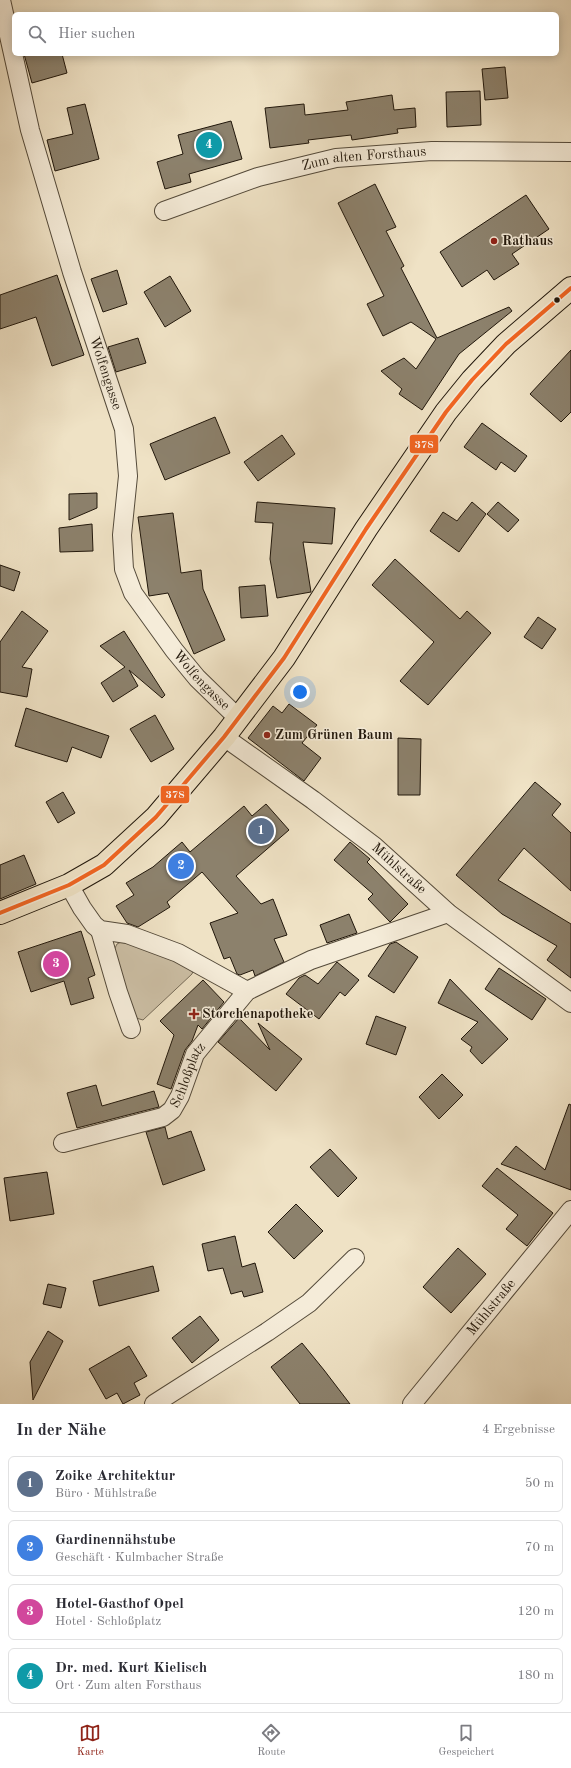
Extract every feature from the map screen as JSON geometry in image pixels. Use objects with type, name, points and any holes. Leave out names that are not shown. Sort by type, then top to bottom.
[{"type":"main road","points":[[0,913],[69,885],[104,865],[156,817],[224,737],[284,658],[366,529],[446,412],[472,380],[506,344],[571,288]]},
{"type":"street","name":"Wolfengasse","points":[[1,0],[12,49]]},
{"type":"street","name":"Wolfengasse","points":[[13,56],[30,130],[72,272],[124,429],[128,476],[122,556],[127,579],[133,593],[174,650],[197,678],[238,718]]},
{"type":"street","name":"Zum alten Forsthaus","points":[[164,210],[258,178],[336,158],[432,151],[571,152]]},
{"type":"street","name":"Mühlstraße","points":[[224,737],[313,800],[374,846],[448,913],[571,1003]]},
{"type":"street","points":[[69,885],[82,908],[94,925],[100,930],[127,934],[178,953],[247,991]]},
{"type":"street","name":"Schloßplatz","points":[[63,1143],[163,1117],[172,1110],[180,1096],[195,1054],[247,991],[311,960],[448,913]]},
{"type":"street","points":[[100,930],[118,992],[131,1029]]},
{"type":"street","name":"Mühlstraße","points":[[412,1404],[571,1210]]},
{"type":"street","points":[[154,1404],[310,1303],[355,1258]]},
{"type":"shaded area","points":[[127,942],[191,968],[193,971],[192,974],[143,1020],[136,1018],[134,1015],[114,950],[117,944]]},
{"type":"building","points":[[25,56],[63,56],[67,73],[32,83]]},
{"type":"building","points":[[505,67],[508,98],[485,100],[482,69]]},
{"type":"building","points":[[480,91],[481,125],[447,127],[446,92]]},
{"type":"building","points":[[392,95],[394,110],[415,108],[416,127],[397,129],[398,133],[352,140],[351,135],[308,140],[309,143],[270,148],[265,108],[304,104],[305,115],[348,110],[346,102]]},
{"type":"building","points":[[85,104],[99,159],[55,171],[47,140],[73,134],[67,108]]},
{"type":"building","points":[[231,121],[242,159],[189,174],[191,182],[165,189],[157,162],[183,154],[178,135]]},
{"type":"building","points":[[375,184],[396,227],[386,231],[404,266],[401,268],[437,338],[509,307],[512,311],[459,354],[422,410],[399,394],[402,389],[381,371],[404,358],[416,369],[436,339],[411,322],[383,336],[367,304],[384,296],[338,203]]},
{"type":"building","name":"Rathaus","points":[[526,195],[549,229],[512,254],[519,264],[494,280],[487,270],[462,287],[440,252]]},
{"type":"building","points":[[117,270],[127,304],[103,312],[91,279]]},
{"type":"building","points":[[57,275],[84,355],[52,366],[36,317],[0,329],[0,295]]},
{"type":"building","points":[[170,276],[191,311],[165,327],[144,292]]},
{"type":"building","points":[[138,338],[146,363],[116,372],[108,347]]},
{"type":"building","points":[[571,350],[571,412],[561,422],[530,394]]},
{"type":"building","points":[[215,417],[230,453],[165,480],[150,444]]},
{"type":"building","points":[[482,423],[527,456],[515,472],[501,462],[496,470],[464,447]]},
{"type":"building","points":[[282,435],[295,454],[258,481],[244,462]]},
{"type":"building","points":[[97,493],[97,508],[69,520],[69,494]]},
{"type":"building","points":[[257,502],[335,508],[332,544],[303,542],[311,592],[277,598],[270,559],[273,523],[255,522]]},
{"type":"building","points":[[472,502],[486,514],[459,552],[430,531],[443,512],[457,521]]},
{"type":"building","points":[[498,502],[519,520],[508,532],[487,514]]},
{"type":"building","points":[[173,513],[181,573],[201,570],[203,589],[225,640],[194,654],[168,593],[149,596],[138,517]]},
{"type":"building","points":[[92,524],[93,551],[60,552],[59,528]]},
{"type":"building","points":[[395,559],[460,619],[467,611],[491,633],[428,705],[400,681],[434,642],[372,585]]},
{"type":"building","points":[[0,565],[20,572],[14,591],[0,586]]},
{"type":"building","points":[[265,585],[268,616],[241,618],[239,587]]},
{"type":"building","points":[[22,611],[48,631],[22,667],[32,669],[27,697],[0,692],[0,642]]},
{"type":"building","points":[[538,617],[556,629],[542,649],[524,637]]},
{"type":"building","points":[[124,631],[165,695],[162,698],[129,670],[138,686],[113,702],[101,683],[125,667],[100,646]]},
{"type":"building","points":[[289,704],[317,725],[302,743],[321,758],[304,781],[248,738],[273,706],[282,713]]},
{"type":"building","points":[[26,708],[109,736],[101,758],[72,747],[67,762],[15,746]]},
{"type":"building","points":[[155,715],[174,749],[151,762],[130,729]]},
{"type":"building","points":[[398,738],[421,739],[420,795],[398,795]]},
{"type":"building","points":[[535,782],[561,804],[552,815],[571,833],[571,891],[524,848],[498,880],[571,924],[571,978],[547,960],[557,946],[502,914],[456,875]]},
{"type":"building","points":[[63,792],[75,813],[58,823],[46,802]]},
{"type":"building","points":[[266,804],[289,830],[236,876],[261,904],[273,899],[287,935],[274,939],[284,962],[255,976],[253,970],[240,975],[237,974],[230,957],[224,959],[210,923],[238,913],[202,872],[167,902],[170,907],[138,927],[127,923],[116,906],[134,895],[126,883],[153,867],[182,842],[190,852],[244,806],[252,816]]},
{"type":"building","points":[[350,842],[370,859],[367,862],[408,904],[390,922],[368,899],[373,894],[334,860]]},
{"type":"building","points":[[24,855],[36,884],[0,899],[0,865]]},
{"type":"building","points":[[349,914],[357,933],[327,943],[320,925]]},
{"type":"building","points":[[81,931],[95,975],[88,978],[94,998],[71,1005],[64,981],[31,992],[18,952]]},
{"type":"building","points":[[396,942],[418,957],[394,993],[368,976],[390,944]]},
{"type":"building","points":[[337,962],[359,980],[345,996],[340,992],[319,1019],[286,994],[299,978],[305,975],[318,984]]},
{"type":"building","points":[[499,968],[546,999],[532,1020],[485,989]]},
{"type":"building","points":[[450,979],[508,1039],[482,1064],[470,1051],[472,1047],[461,1039],[478,1022],[438,1003]]},
{"type":"building","name":"Storchenapotheke","points":[[203,980],[224,1002],[202,1029],[198,1025],[192,1041],[185,1050],[171,1089],[157,1084],[174,1035],[160,1021]]},
{"type":"building","points":[[376,1016],[406,1027],[396,1055],[366,1044]]},
{"type":"building","points":[[239,1018],[270,1050],[258,1023],[302,1059],[276,1091],[218,1042]]},
{"type":"building","points":[[442,1074],[463,1095],[439,1119],[419,1097]]},
{"type":"building","points":[[96,1085],[102,1106],[154,1091],[159,1107],[77,1128],[67,1093]]},
{"type":"building","points":[[569,1104],[571,1105],[571,1190],[501,1164],[516,1146],[545,1170]]},
{"type":"building","points":[[165,1127],[168,1139],[191,1131],[205,1170],[163,1185],[146,1132]]},
{"type":"building","points":[[330,1149],[357,1178],[338,1197],[310,1167]]},
{"type":"building","points":[[497,1168],[553,1213],[527,1246],[506,1229],[518,1215],[482,1186]]},
{"type":"building","points":[[47,1172],[54,1214],[10,1221],[4,1178]]},
{"type":"building","points":[[296,1204],[323,1231],[294,1259],[268,1232]]},
{"type":"building","points":[[235,1236],[242,1267],[255,1263],[263,1292],[244,1297],[242,1291],[231,1294],[223,1268],[208,1271],[202,1244]]},
{"type":"building","points":[[458,1248],[486,1274],[451,1313],[423,1287]]},
{"type":"building","points":[[153,1266],[159,1291],[99,1306],[93,1281]]},
{"type":"building","points":[[48,1284],[66,1288],[61,1308],[43,1304]]},
{"type":"building","points":[[200,1316],[219,1340],[192,1363],[172,1338]]},
{"type":"building","points":[[48,1331],[63,1341],[33,1400],[30,1362]]},
{"type":"building","points":[[302,1343],[350,1404],[300,1404],[271,1367]]},
{"type":"building","points":[[129,1346],[147,1376],[134,1383],[140,1395],[123,1404],[117,1393],[106,1399],[89,1369]]},
{"type":"transit line","name":"378","points":[[0,913],[69,885],[104,865],[156,817],[224,737],[284,658],[366,529],[446,412],[472,380],[506,344],[571,288]]},
{"type":"place","name":"Dr. med. Kurt Kielisch","points":[[209,145]]},
{"type":"place","name":"Rathaus","points":[[494,241]]},
{"type":"place","name":"Zum Grünen Baum","points":[[267,735]]},
{"type":"place","name":"Zoike Architektur","points":[[261,831]]},
{"type":"place","name":"Gardinennähstube","points":[[181,866]]},
{"type":"place","name":"Hotel-Gasthof Opel","points":[[56,964]]},
{"type":"place","name":"Storchenapotheke","points":[[194,1014]]}]
